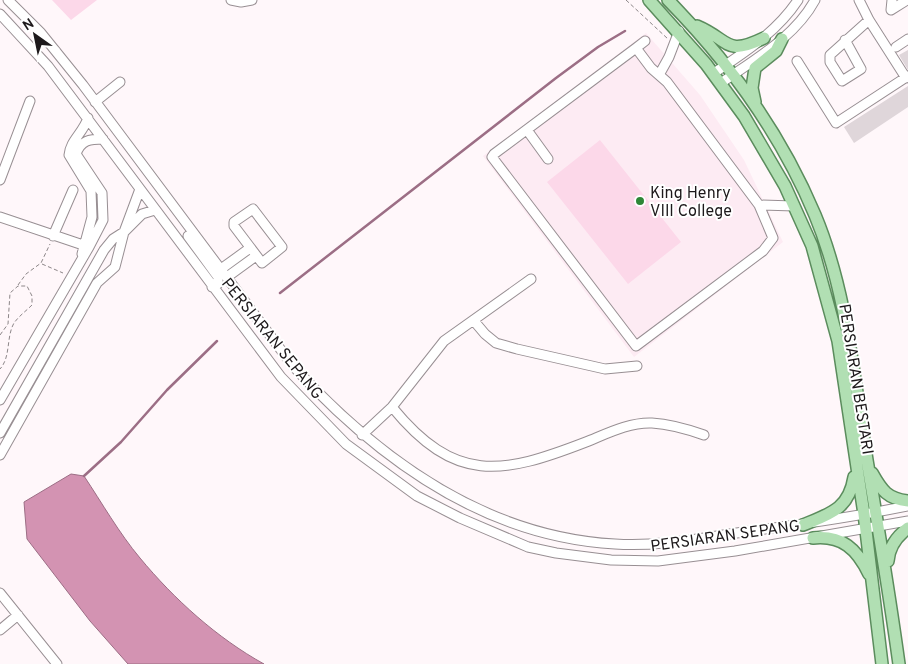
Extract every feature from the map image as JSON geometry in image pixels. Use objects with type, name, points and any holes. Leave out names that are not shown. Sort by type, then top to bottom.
[{"type":"main road","name":"PERSIARAN BESTARI","points":[[649,0],[721,82],[766,152],[812,246],[838,341],[864,514],[882,664]]},
{"type":"main road","name":"PERSIARAN BESTARI","points":[[668,0],[691,23],[730,69],[756,107],[797,180],[820,229],[849,339],[887,576],[899,664]]},
{"type":"main road","points":[[691,23],[737,48],[745,47],[764,38]]},
{"type":"main road","points":[[756,107],[752,88],[755,68],[776,51],[782,39]]},
{"type":"main road","points":[[868,465],[883,490],[893,499],[908,501]]},
{"type":"main road","points":[[803,525],[830,514],[843,506],[852,489],[856,469]]},
{"type":"main road","points":[[887,576],[889,550],[898,536],[908,528]]},
{"type":"main road","points":[[813,538],[824,537],[848,544],[857,552],[872,580]]},
{"type":"street","name":"PERSIARAN SEPANG","points":[[8,0],[41,33],[95,102],[293,366],[329,406],[362,435],[426,482],[498,519],[560,537],[616,544],[657,543],[803,525],[908,506]]},
{"type":"street","points":[[231,0],[241,2],[252,0]]},
{"type":"street","points":[[721,82],[730,69],[779,25],[798,0]]},
{"type":"street","points":[[714,73],[730,69],[782,39],[802,19],[815,0]]},
{"type":"street","points":[[797,61],[836,123],[907,77],[869,20],[859,0]]},
{"type":"street","points":[[892,0],[891,10],[907,0]]},
{"type":"street","name":"PERSIARAN SEPANG","points":[[0,14],[35,50],[88,118],[212,287],[281,377],[317,417],[346,444],[417,496],[496,535],[528,547],[556,553],[612,560],[658,561],[813,538],[908,521]]},
{"type":"street","points":[[845,40],[869,20]]},
{"type":"street","points":[[659,75],[678,31]]},
{"type":"street","points":[[896,47],[908,39]]},
{"type":"street","points":[[636,48],[688,108],[759,205],[773,238],[768,246],[636,346],[492,160],[494,154],[645,41]]},
{"type":"street","points":[[95,102],[120,82]]},
{"type":"street","points":[[0,180],[30,101]]},
{"type":"street","points":[[0,400],[82,260],[87,246],[92,217],[91,191],[69,155],[73,142],[83,131],[88,118]]},
{"type":"street","points":[[526,130],[548,160]]},
{"type":"street","points":[[87,246],[103,220],[103,198],[99,187],[76,154],[78,146],[84,142],[103,139]]},
{"type":"street","points":[[153,180],[218,277],[218,284],[212,287]]},
{"type":"street","points":[[0,455],[97,283],[115,267],[124,232],[140,189]]},
{"type":"street","points":[[53,236],[73,190]]},
{"type":"street","points":[[759,205],[794,206]]},
{"type":"street","points":[[253,209],[282,249],[262,263],[253,252],[233,224],[253,209]]},
{"type":"street","points":[[0,432],[104,250],[113,239],[124,232],[142,214],[155,210]]},
{"type":"street","points":[[0,218],[87,246]]},
{"type":"street","points":[[221,269],[253,252]]},
{"type":"street","points":[[227,277],[253,252]]},
{"type":"street","points":[[362,435],[392,407],[444,341],[531,279]]},
{"type":"street","points":[[474,320],[485,334],[496,343],[517,349],[605,369],[637,366]]},
{"type":"street","points":[[392,407],[415,434],[436,449],[460,462],[482,468],[539,459],[618,429],[650,423],[684,428],[704,435]]},
{"type":"street","points":[[0,593],[58,664]]},
{"type":"street","points":[[0,630],[18,615]]},
{"type":"path","points":[[626,0],[674,44]]},
{"type":"path","points":[[0,335],[8,324],[10,293],[18,286],[26,274],[41,263],[53,236]]},
{"type":"path","points":[[41,263],[71,277]]},
{"type":"path","points":[[0,369],[5,363],[10,332],[15,322],[32,305],[33,300],[27,286],[18,286]]},
{"type":"shaded area","points":[[52,0],[97,0],[71,20]]},
{"type":"shaded area","name":"King Henry VIII College","points":[[646,33],[700,95],[744,160],[783,242],[634,357],[483,156]]},
{"type":"shaded area","points":[[600,140],[681,242],[628,284],[547,182]]},
{"type":"shaded area","points":[[71,474],[84,476],[132,548],[182,603],[213,630],[264,664],[128,664],[90,621],[27,539],[24,502]]},
{"type":"building","points":[[908,50],[908,70],[899,55]]},
{"type":"building","points":[[908,86],[908,107],[854,143],[844,127]]},
{"type":"waterway","points":[[280,293],[556,78],[598,47],[625,31]]},
{"type":"waterway","points":[[84,476],[121,442],[167,390],[217,341]]},
{"type":"place","name":"King Henry VIII College","points":[[640,201]]}]
